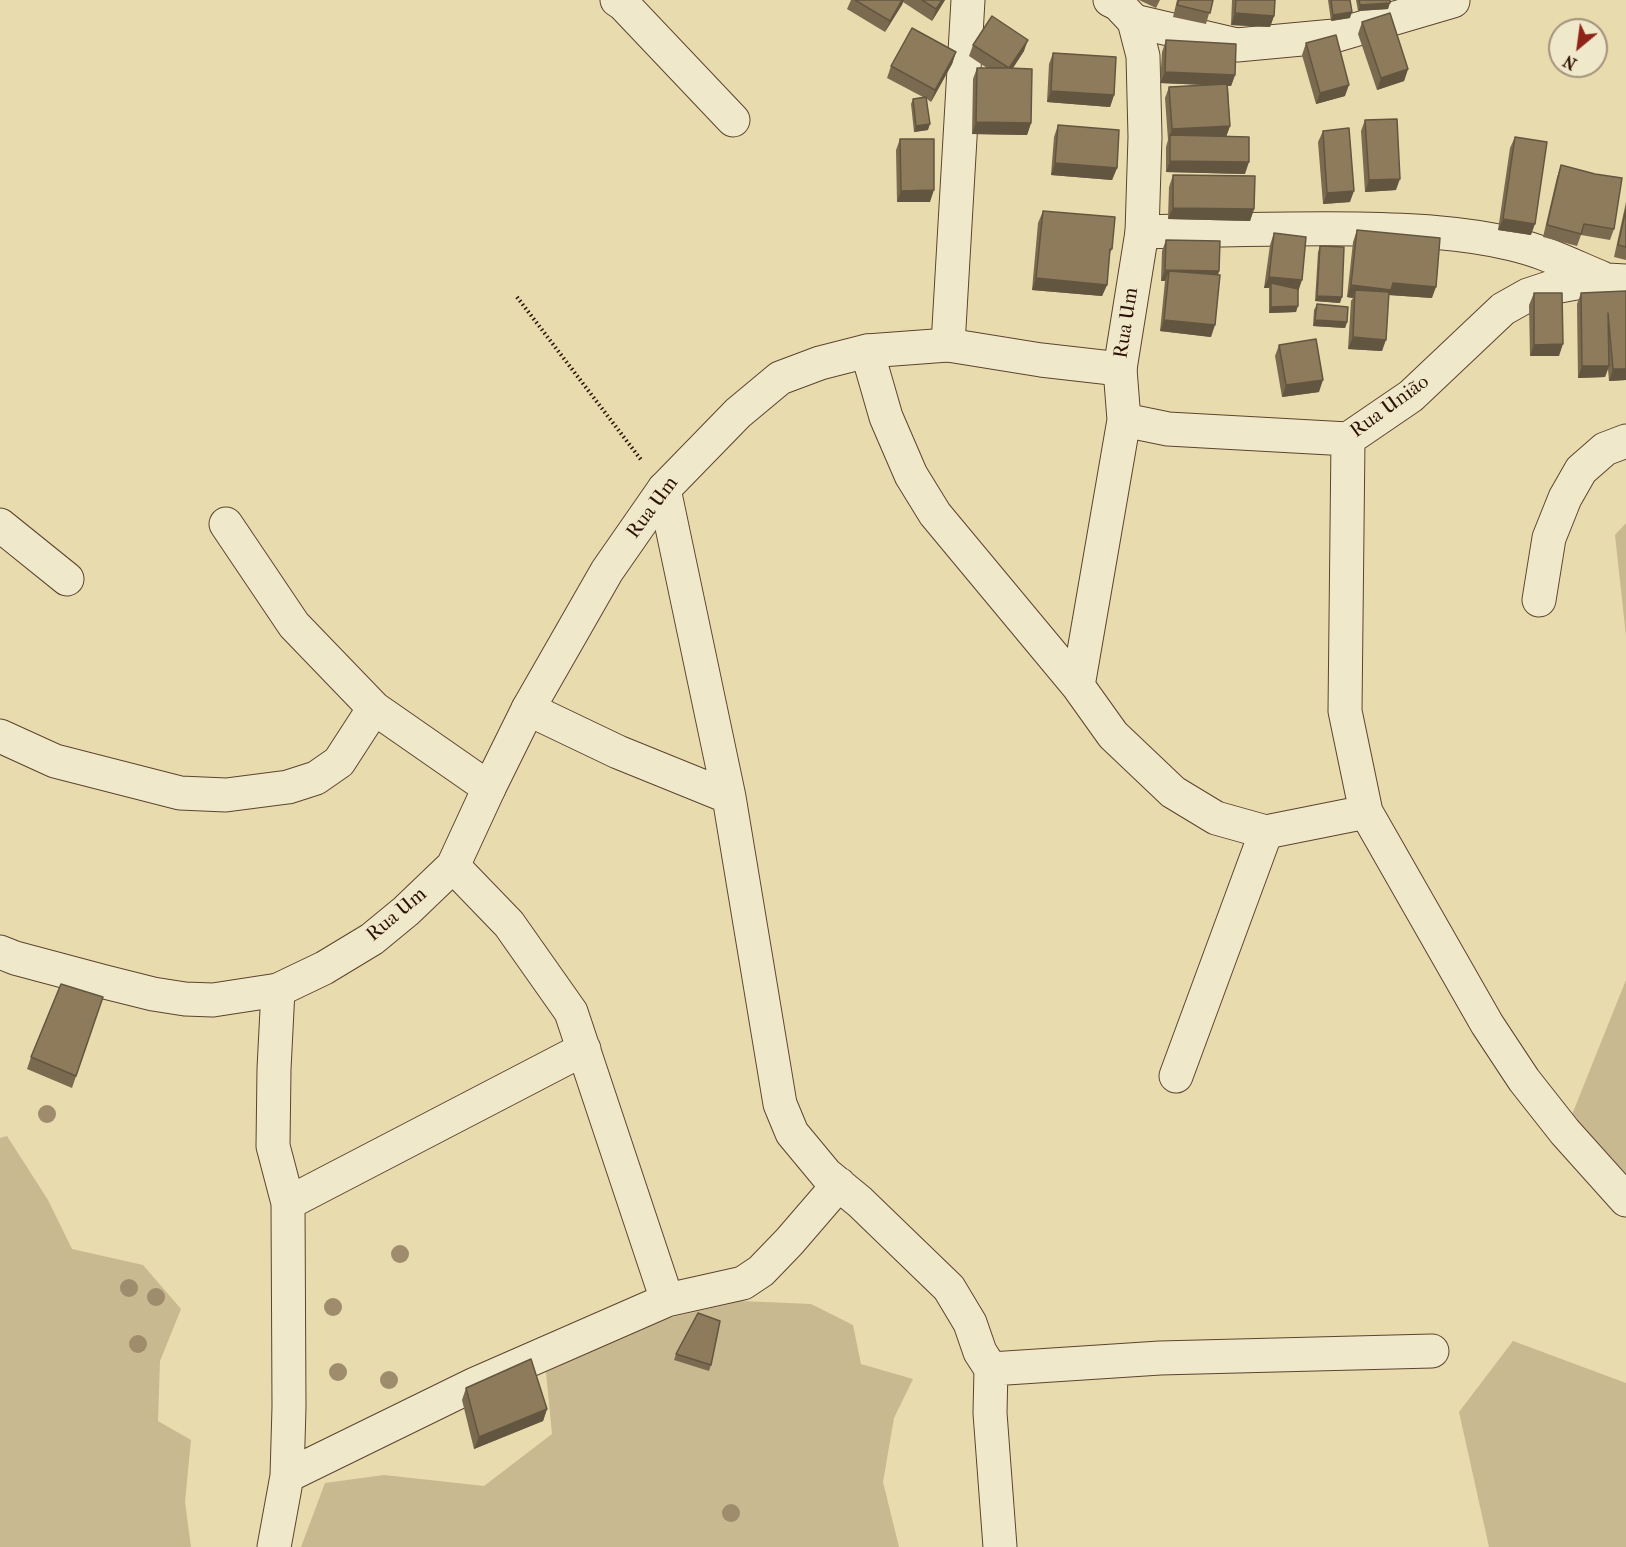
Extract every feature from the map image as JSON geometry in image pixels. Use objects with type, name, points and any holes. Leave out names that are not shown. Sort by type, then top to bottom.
[{"type":"street","points":[[617,0],[733,120]]},
{"type":"street","points":[[948,345],[968,0]]},
{"type":"street","points":[[1110,0],[1118,4],[1134,21],[1237,45],[1334,36],[1453,1]]},
{"type":"street","name":"Rua Um","points":[[0,952],[105,982],[185,999],[213,1000],[278,990],[324,968],[372,939],[453,866],[528,709],[607,571],[664,489],[738,412],[780,378],[820,363],[867,351],[948,345],[1041,360],[1120,369],[1142,232],[1145,137],[1143,56],[1134,21]]},
{"type":"street","points":[[1142,232],[1314,228],[1455,234],[1538,251],[1616,281]]},
{"type":"street","name":"Rua União","points":[[1124,420],[1168,429],[1348,439],[1411,396],[1503,309],[1528,295],[1549,288],[1576,283],[1616,281]]},
{"type":"street","points":[[867,351],[886,417],[910,475],[935,514],[1078,686],[1113,735],[1173,792],[1216,818],[1266,832],[1366,812]]},
{"type":"street","points":[[1078,686],[1124,420],[1120,369]]},
{"type":"street","points":[[1348,439],[1345,711],[1366,812],[1488,1024],[1524,1080],[1565,1132],[1626,1200]]},
{"type":"street","points":[[1539,600],[1549,538],[1565,498],[1581,470],[1605,449],[1626,441]]},
{"type":"street","points":[[664,489],[729,796],[780,1104],[792,1133],[826,1174],[860,1202],[949,1288],[970,1323],[980,1352],[991,1369],[990,1413],[1000,1547]]},
{"type":"street","points":[[226,524],[294,624],[374,708],[489,788]]},
{"type":"street","points":[[0,525],[67,579]]},
{"type":"street","points":[[0,736],[55,761],[180,793],[226,795],[288,787],[316,778],[339,762],[374,708]]},
{"type":"street","points":[[528,709],[618,752],[729,796]]},
{"type":"street","points":[[1176,1076],[1266,832]]},
{"type":"street","points":[[453,866],[509,924],[571,1012],[667,1300]]},
{"type":"street","points":[[274,1547],[287,1476],[289,1407],[288,1203],[273,1146],[273,1069],[278,990]]},
{"type":"street","points":[[288,1203],[584,1049]]},
{"type":"street","points":[[287,1476],[475,1384],[667,1300],[743,1283],[761,1271],[839,1184]]},
{"type":"street","points":[[991,1369],[1160,1358],[1432,1351]]},
{"type":"path","points":[[517,297],[664,489]]},
{"type":"shaded area","points":[[1626,523],[1626,636],[1615,535]]},
{"type":"shaded area","points":[[1626,980],[1626,1203],[1565,1132]]},
{"type":"shaded area","points":[[7,1136],[48,1200],[72,1249],[143,1265],[181,1309],[160,1361],[158,1421],[191,1440],[185,1502],[191,1547],[0,1547],[0,1138]]},
{"type":"shaded area","points":[[741,1301],[811,1304],[853,1325],[861,1364],[913,1379],[894,1418],[883,1482],[899,1547],[301,1547],[325,1483],[384,1475],[484,1486],[552,1434],[546,1372],[652,1322]]},
{"type":"shaded area","points":[[1513,1341],[1626,1383],[1626,1547],[1489,1547],[1459,1412]]},
{"type":"building","points":[[855,0],[902,0],[890,21]]},
{"type":"building","points":[[922,0],[942,0],[936,9]]},
{"type":"building","points":[[1179,0],[1213,0],[1210,13],[1177,5]]},
{"type":"building","points":[[1236,0],[1275,0],[1274,16],[1235,13]]},
{"type":"building","points":[[1331,0],[1350,0],[1352,12],[1333,15]]},
{"type":"building","points":[[1359,0],[1390,0],[1390,3],[1360,5]]},
{"type":"building","points":[[1390,13],[1408,69],[1381,78],[1362,22]]},
{"type":"building","points":[[992,16],[1028,40],[1009,68],[973,45]]},
{"type":"building","points":[[912,28],[956,52],[935,90],[891,66]]},
{"type":"building","points":[[1336,35],[1349,85],[1320,93],[1306,43]]},
{"type":"building","points":[[1166,40],[1236,44],[1235,75],[1165,72]]},
{"type":"building","points":[[1053,53],[1116,57],[1114,95],[1051,91]]},
{"type":"building","points":[[977,68],[1032,69],[1031,123],[976,122]]},
{"type":"building","points":[[1227,84],[1230,126],[1172,129],[1169,87]]},
{"type":"building","points":[[926,97],[930,124],[916,126],[913,99]]},
{"type":"building","points":[[1397,119],[1400,179],[1369,180],[1365,120]]},
{"type":"building","points":[[1058,125],[1119,130],[1117,168],[1055,163]]},
{"type":"building","points":[[1349,128],[1354,191],[1327,193],[1323,131]]},
{"type":"building","points":[[1170,135],[1249,137],[1249,162],[1170,161]]},
{"type":"building","points":[[1515,137],[1547,142],[1535,224],[1503,219]]},
{"type":"building","points":[[900,139],[934,139],[934,190],[901,191]]},
{"type":"building","points":[[1561,165],[1622,178],[1614,229],[1584,224],[1581,234],[1547,225]]},
{"type":"building","points":[[1173,175],[1255,176],[1254,209],[1173,208]]},
{"type":"building","points":[[1626,209],[1626,247],[1618,245]]},
{"type":"building","points":[[1043,211],[1115,217],[1107,285],[1036,278]]},
{"type":"building","points":[[1357,230],[1440,238],[1436,287],[1393,283],[1391,290],[1351,285]]},
{"type":"building","points":[[1274,233],[1306,237],[1302,280],[1269,277]]},
{"type":"building","points":[[1166,240],[1220,241],[1219,271],[1165,270]]},
{"type":"building","points":[[1320,246],[1344,247],[1342,297],[1317,296]]},
{"type":"building","points":[[1169,271],[1220,275],[1215,325],[1164,320]]},
{"type":"building","points":[[1271,283],[1298,289],[1298,306],[1271,307]]},
{"type":"building","points":[[1355,290],[1389,292],[1386,340],[1353,337]]},
{"type":"building","points":[[1626,291],[1626,369],[1613,369],[1608,313],[1609,366],[1582,366],[1581,293]]},
{"type":"building","points":[[1534,293],[1562,293],[1563,344],[1534,345]]},
{"type":"building","points":[[1317,304],[1348,307],[1347,322],[1315,320]]},
{"type":"building","points":[[1316,339],[1323,380],[1286,385],[1279,345]]},
{"type":"building","points":[[61,984],[103,997],[76,1076],[31,1057]]},
{"type":"building","points":[[698,1313],[720,1321],[711,1365],[676,1354]]},
{"type":"building","points":[[531,1359],[547,1409],[479,1437],[466,1388]]}]
